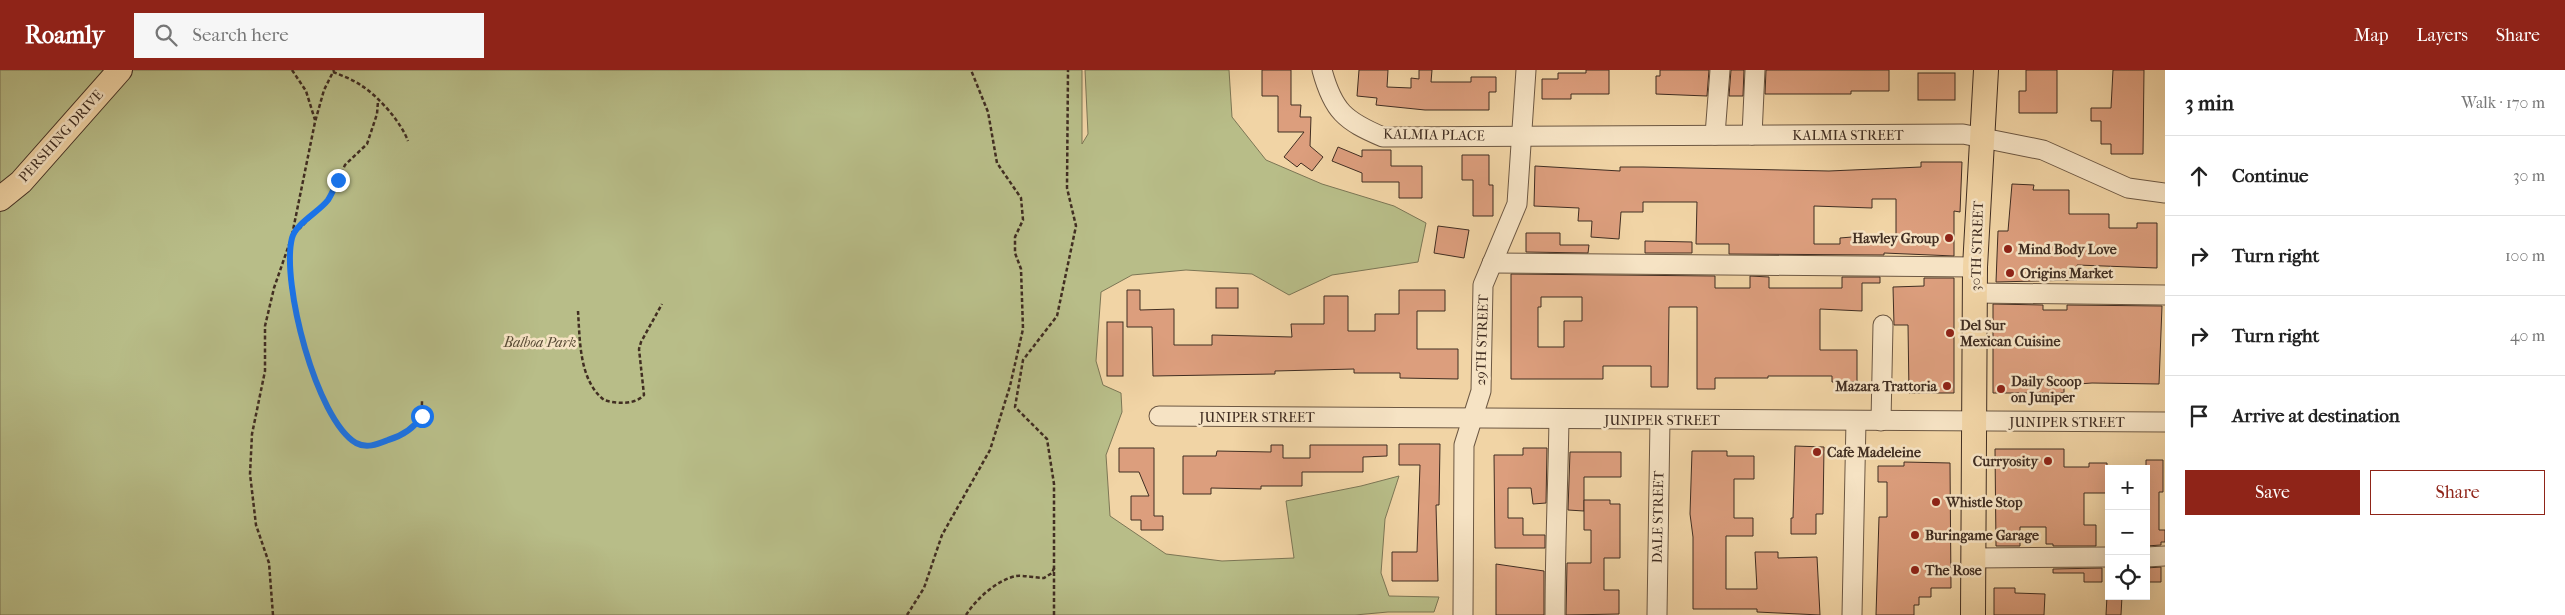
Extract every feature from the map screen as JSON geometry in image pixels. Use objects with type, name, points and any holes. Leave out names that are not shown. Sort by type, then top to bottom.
[{"type":"main road","name":"PERSHING DRIVE","points":[[0,179],[113,70]]},
{"type":"main road","name":"PERSHING DRIVE","points":[[0,200],[21,182],[113,70]]},
{"type":"main road","name":"30TH STREET","points":[[1973,615],[1974,293],[1986,70]]},
{"type":"street","name":"KALMIA PLACE","points":[[1322,70],[1328,92],[1341,113],[1357,126],[1383,137],[1521,137]]},
{"type":"street","name":"29TH STREET","points":[[1463,615],[1464,445],[1481,391],[1483,285],[1517,204],[1526,70]]},
{"type":"street","points":[[1715,135],[1720,70]]},
{"type":"street","points":[[1752,135],[1755,70]]},
{"type":"street","name":"KALMIA STREET","points":[[1521,137],[1963,134],[2043,150],[2128,188],[2165,193]]},
{"type":"street","points":[[1492,263],[1975,267]]},
{"type":"street","points":[[1974,293],[2165,294]]},
{"type":"street","points":[[1881,421],[1882,326]]},
{"type":"street","name":"JUNIPER STREET","points":[[1159,416],[2165,422]]},
{"type":"street","points":[[1555,615],[1559,419]]},
{"type":"street","name":"DALE STREET","points":[[1657,615],[1660,420]]},
{"type":"street","points":[[1852,615],[1856,421]]},
{"type":"street","points":[[2150,557],[2165,556]]},
{"type":"street","points":[[1973,558],[2105,557]]},
{"type":"path","points":[[292,70],[306,91],[315,122]]},
{"type":"path","points":[[907,615],[924,588],[942,535],[990,450],[1010,386],[1024,329],[1021,269],[1015,254],[1015,237],[1024,220],[1021,198],[997,163],[988,112],[971,70]]},
{"type":"path","points":[[1054,615],[1056,564],[1054,484],[1047,439],[1015,407],[1023,360],[1057,316],[1076,226],[1067,188],[1068,70]]},
{"type":"path","points":[[273,615],[269,564],[256,525],[252,500],[251,452],[263,389],[265,326],[274,288],[292,236],[315,122],[324,90],[334,71],[363,86],[404,129],[408,141]]},
{"type":"path","points":[[378,101],[378,114],[367,144],[345,165],[328,200],[292,236],[290,279],[297,322],[321,392],[345,433],[357,444],[369,447],[392,439],[415,426],[422,416],[422,401]]},
{"type":"path","points":[[578,311],[581,350],[590,383],[604,400],[628,402],[636,401],[644,395],[639,350],[641,342],[662,304]]},
{"type":"path","points":[[966,615],[986,592],[1000,582],[1018,576],[1044,578],[1052,573],[1056,564]]},
{"type":"green space","name":"Balboa Park","points":[[0,70],[1082,70],[1082,144],[1088,134],[1085,70],[1229,70],[1232,117],[1266,160],[1322,184],[1394,206],[1426,223],[1418,262],[1332,275],[1289,295],[1252,274],[1186,270],[1132,275],[1101,292],[1096,361],[1103,385],[1121,393],[1122,412],[1106,455],[1110,516],[1166,554],[1222,561],[1294,558],[1286,501],[1361,486],[1399,476],[1385,519],[1381,573],[1389,596],[1439,597],[1434,612],[1388,612],[1355,615],[0,615]]},
{"type":"building","points":[[1262,70],[1291,70],[1291,105],[1301,105],[1300,117],[1311,117],[1310,146],[1323,157],[1312,171],[1301,163],[1297,167],[1284,157],[1304,132],[1278,132],[1278,96],[1262,96]]},
{"type":"building","points":[[1359,70],[1388,70],[1387,87],[1411,88],[1411,78],[1419,79],[1419,70],[1432,70],[1431,82],[1471,82],[1471,77],[1496,77],[1496,92],[1489,92],[1489,110],[1425,110],[1376,105],[1377,98],[1357,96]]},
{"type":"building","points":[[1586,70],[1609,70],[1609,94],[1571,94],[1571,99],[1542,99],[1542,79],[1558,79],[1558,73],[1586,73]]},
{"type":"building","points":[[1660,70],[1709,70],[1707,96],[1656,94],[1656,76],[1660,76]]},
{"type":"building","points":[[1731,70],[1744,70],[1743,96],[1729,96]]},
{"type":"building","points":[[1766,70],[1889,70],[1889,91],[1851,91],[1851,94],[1765,94]]},
{"type":"building","points":[[2026,70],[2057,70],[2057,113],[2019,113],[2019,91],[2026,91]]},
{"type":"building","points":[[2113,70],[2144,70],[2143,154],[2111,154],[2111,144],[2101,144],[2101,121],[2091,121],[2091,108],[2111,108]]},
{"type":"building","points":[[1918,73],[1955,73],[1955,100],[1918,100]]},
{"type":"building","points":[[1338,147],[1362,157],[1362,150],[1391,150],[1391,166],[1422,166],[1422,198],[1399,198],[1399,182],[1362,182],[1362,173],[1332,161]]},
{"type":"building","points":[[1462,155],[1489,155],[1489,185],[1493,185],[1493,216],[1473,216],[1473,180],[1462,180]]},
{"type":"building","points":[[1921,162],[1962,162],[1960,212],[1954,211],[1954,256],[1884,253],[1884,255],[1729,254],[1729,244],[1696,244],[1697,202],[1643,202],[1643,212],[1621,212],[1619,239],[1591,237],[1592,221],[1578,221],[1579,208],[1534,206],[1535,166],[1620,171],[1620,167],[1829,171],[1921,167]],"holes":[[[1872,199],[1896,199],[1896,237],[1840,238],[1840,244],[1814,244],[1814,206],[1872,208]]]},
{"type":"building","points":[[2012,184],[2034,185],[2033,190],[2069,190],[2069,214],[2109,214],[2109,228],[2137,228],[2137,223],[2157,223],[2157,268],[2077,265],[2077,280],[1996,282],[1998,231],[2008,231]]},
{"type":"building","points":[[1438,226],[1469,230],[1464,258],[1434,253]]},
{"type":"building","points":[[1526,233],[1560,233],[1560,245],[1589,245],[1588,253],[1526,252]]},
{"type":"building","points":[[1645,241],[1692,242],[1692,253],[1645,253]]},
{"type":"building","points":[[1511,274],[1715,276],[1715,288],[1750,288],[1750,276],[1769,277],[1769,288],[1842,288],[1842,277],[1880,277],[1880,283],[1862,283],[1862,311],[1820,309],[1820,350],[1857,350],[1857,382],[1832,382],[1832,376],[1715,378],[1715,389],[1697,389],[1697,307],[1669,307],[1668,387],[1651,387],[1651,366],[1603,366],[1603,379],[1511,379]],"holes":[[[1541,297],[1582,297],[1582,321],[1564,321],[1564,347],[1538,347],[1538,307],[1541,307]]]},
{"type":"building","points":[[1924,278],[1954,278],[1954,393],[1909,393],[1908,325],[1894,325],[1893,287],[1924,286]]},
{"type":"building","points":[[1216,288],[1238,288],[1238,308],[1216,308]]},
{"type":"building","points":[[1127,290],[1140,290],[1140,310],[1174,309],[1174,345],[1212,345],[1212,335],[1292,337],[1291,324],[1324,324],[1324,296],[1348,296],[1348,331],[1375,331],[1375,314],[1399,314],[1399,290],[1445,290],[1445,311],[1417,311],[1417,349],[1458,349],[1458,379],[1400,378],[1400,373],[1354,373],[1354,369],[1275,371],[1275,374],[1153,376],[1152,327],[1127,327]]},
{"type":"building","points":[[1993,304],[2043,305],[2043,310],[2067,310],[2067,305],[2162,306],[2159,384],[2092,383],[2064,385],[2064,393],[1993,393]]},
{"type":"building","points":[[1107,322],[1123,322],[1123,376],[1107,376]]},
{"type":"building","points":[[1399,444],[1440,444],[1439,505],[1436,505],[1438,581],[1392,581],[1392,552],[1417,552],[1420,465],[1399,465]]},
{"type":"building","points":[[1271,445],[1283,445],[1283,458],[1310,458],[1310,445],[1387,445],[1387,456],[1363,457],[1363,472],[1302,472],[1302,486],[1261,486],[1261,489],[1211,488],[1211,494],[1183,494],[1183,456],[1216,456],[1217,451],[1271,452]]},
{"type":"building","points":[[1795,446],[1824,447],[1823,514],[1816,514],[1816,534],[1791,534]]},
{"type":"building","points":[[1119,448],[1154,448],[1154,516],[1163,516],[1163,530],[1141,530],[1141,520],[1131,520],[1131,496],[1149,496],[1139,472],[1119,472]]},
{"type":"building","points":[[1523,448],[1547,448],[1546,503],[1533,504],[1531,488],[1508,488],[1508,518],[1523,518],[1523,535],[1545,535],[1545,548],[1495,548],[1494,455],[1523,455]]},
{"type":"building","points":[[1995,449],[2064,449],[2064,467],[2089,467],[2089,463],[2107,463],[2105,465],[2105,493],[2084,493],[2084,525],[2096,525],[2096,546],[2053,546],[2053,544],[2046,544],[2046,527],[2020,527],[2020,546],[1996,546]]},
{"type":"building","points":[[1692,451],[1727,451],[1727,456],[1754,456],[1754,479],[1734,479],[1734,518],[1753,518],[1753,536],[1726,536],[1726,589],[1757,589],[1755,552],[1778,552],[1778,558],[1817,557],[1820,615],[1757,612],[1757,609],[1693,609],[1693,537],[1690,514]]},
{"type":"building","points":[[1570,452],[1621,452],[1621,477],[1584,477],[1584,511],[1568,510]]},
{"type":"building","points":[[2146,460],[2163,460],[2163,492],[2159,492],[2159,530],[2165,530],[2165,542],[2161,542],[2161,545],[2150,546],[2150,465],[2146,465]]},
{"type":"building","points":[[1904,462],[1950,463],[1951,588],[1931,588],[1931,597],[1919,597],[1919,605],[1914,605],[1914,615],[1876,615],[1879,517],[1887,517],[1887,482],[1878,482],[1878,466],[1904,466]]},
{"type":"building","points":[[1584,500],[1610,500],[1610,504],[1620,504],[1620,558],[1604,558],[1604,590],[1619,590],[1619,614],[1566,615],[1567,563],[1591,563],[1591,530],[1584,530]]},
{"type":"building","points":[[1496,564],[1544,571],[1544,615],[1496,615]]},
{"type":"building","points":[[2161,567],[2161,582],[2150,582],[2150,568]]},
{"type":"building","points":[[2102,568],[2102,582],[2084,582],[2084,573],[2053,573],[2053,569]]},
{"type":"building","points":[[1994,588],[2015,588],[2015,593],[2045,594],[2044,615],[1994,615]]},
{"type":"building","points":[[2107,600],[2122,600],[2121,615],[2106,615]]},
{"type":"place","name":"Hawley Group","points":[[1949,238]]},
{"type":"place","name":"Mind Body Love","points":[[2008,249]]},
{"type":"place","name":"Origins Market","points":[[2010,273]]},
{"type":"place","name":"Del Sur Mexican Cuisine","points":[[1950,333]]},
{"type":"place","name":"Mazara Trattoria","points":[[1947,386]]},
{"type":"place","name":"Daily Scoop on Juniper","points":[[2001,389]]},
{"type":"place","name":"Cafe Madeleine","points":[[1817,452]]},
{"type":"place","name":"Curryosity","points":[[2048,461]]},
{"type":"place","name":"Whistle Stop","points":[[1936,502]]},
{"type":"place","name":"Buringame Garage","points":[[1915,535]]},
{"type":"place","name":"The Rose","points":[[1915,570]]},
{"type":"route","points":[[338,180],[328,200],[292,236],[290,253],[290,279],[297,322],[321,392],[332,414],[345,433],[357,444],[369,447],[392,439],[415,426],[422,416]]}]
